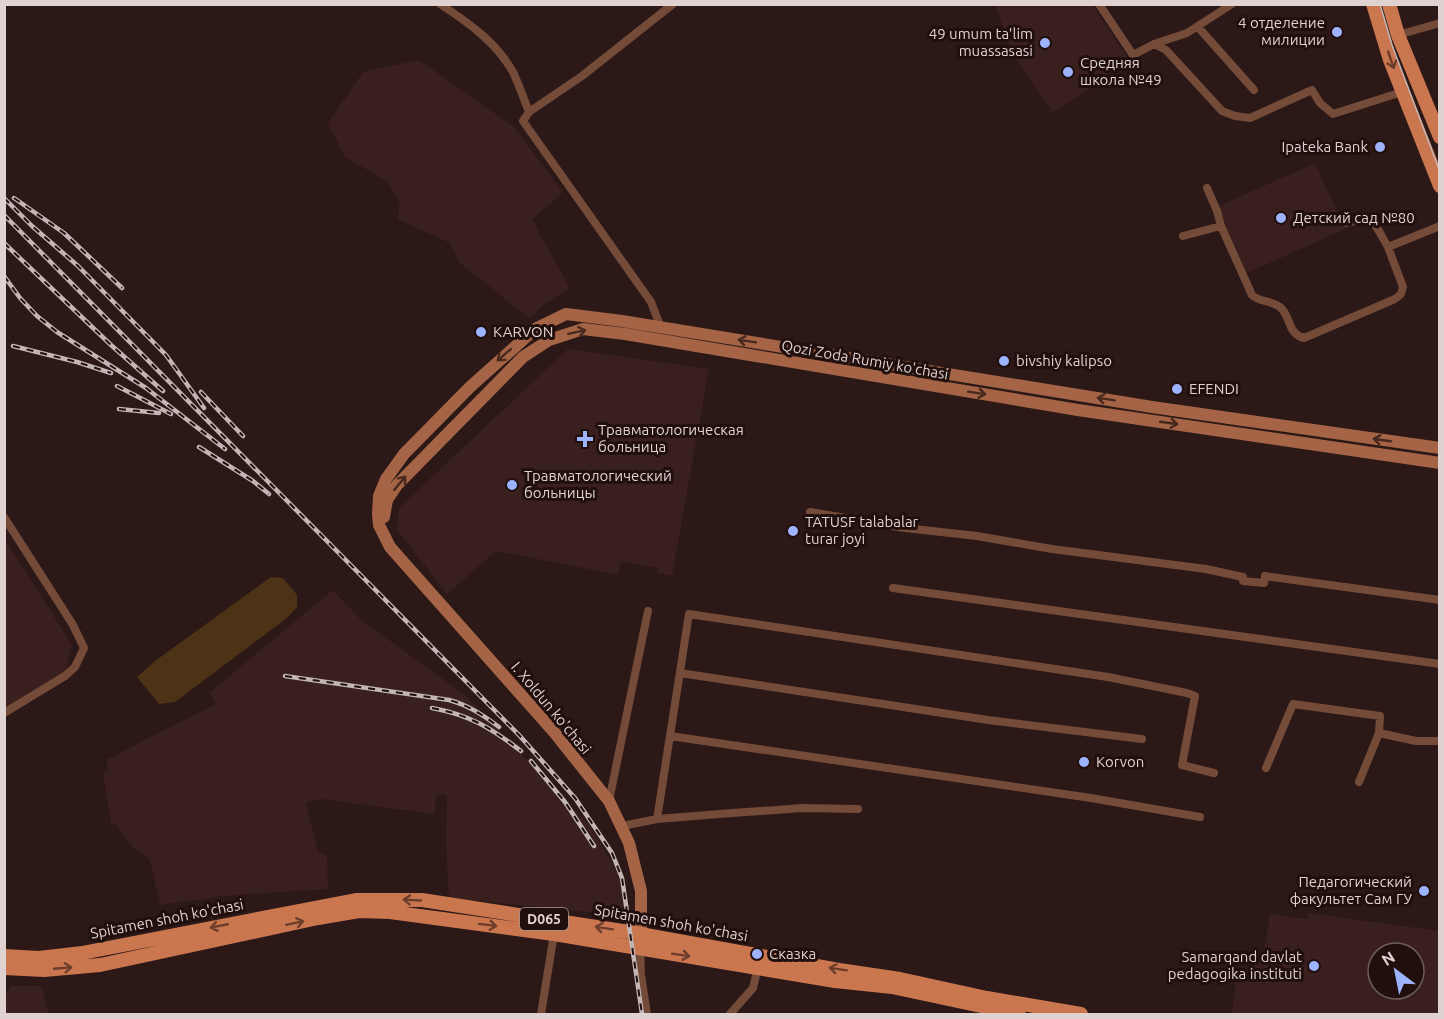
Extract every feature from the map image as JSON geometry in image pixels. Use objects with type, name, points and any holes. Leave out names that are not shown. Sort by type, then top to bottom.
[{"type":"main road","points":[[1373,4],[1402,92],[1440,186]]},
{"type":"main road","points":[[1389,4],[1398,35],[1438,128]]},
{"type":"main road","name":"Spitamen shoh ko'chasi","points":[[4,956],[39,958],[82,953],[356,900],[422,900],[642,934],[900,979],[987,998],[1081,1014]]},
{"type":"main road","name":"Spitamen shoh ko'chasi","points":[[4,968],[44,970],[100,965],[318,918],[359,911],[390,912],[554,933],[836,981],[892,987],[1019,1014]]},
{"type":"street","points":[[440,4],[492,42],[513,72],[529,112]]},
{"type":"street","points":[[661,328],[651,302],[523,122],[529,112],[582,76],[673,4]]},
{"type":"street","points":[[1099,4],[1132,55],[1154,44],[1187,33],[1232,4]]},
{"type":"street","points":[[1398,35],[1440,23]]},
{"type":"street","points":[[1198,27],[1254,90]]},
{"type":"street","points":[[1154,44],[1166,50],[1222,111],[1235,116],[1250,118],[1312,90],[1320,103],[1334,114],[1402,92]]},
{"type":"street","points":[[1207,188],[1221,226],[1252,295],[1258,301],[1276,305],[1282,309],[1292,331],[1304,338],[1395,299],[1401,294],[1403,287],[1388,247],[1374,222],[1365,218],[1346,224]]},
{"type":"street","points":[[1183,236],[1221,226]]},
{"type":"street","points":[[1388,247],[1440,226]]},
{"type":"street","name":"Qozi Zoda Rumiy ko'chasi","points":[[378,514],[382,488],[404,454],[470,387],[535,329],[566,314],[1152,407],[1440,448]]},
{"type":"street","name":"Qozi Zoda Rumiy ko'chasi","points":[[385,537],[385,508],[387,500],[397,485],[523,357],[549,339],[583,329],[1078,410],[1440,463]]},
{"type":"street","points":[[810,512],[905,528],[1206,569],[1243,577],[1243,581],[1264,583],[1265,576],[1440,600]]},
{"type":"street","name":"I. Xoldun ko'chasi","points":[[378,514],[380,525],[390,546],[554,732],[609,801],[622,826],[641,891],[640,949]]},
{"type":"street","points":[[4,517],[73,625],[84,648],[75,667],[65,676],[4,713]]},
{"type":"street","points":[[893,588],[1440,664]]},
{"type":"street","points":[[609,801],[648,611]]},
{"type":"street","points":[[657,819],[689,614],[1108,677],[1195,696],[1182,765],[1214,773]]},
{"type":"street","points":[[680,673],[988,720],[1142,739]]},
{"type":"street","points":[[1266,768],[1293,704],[1380,716],[1379,733],[1359,782]]},
{"type":"street","points":[[1379,733],[1416,741],[1440,741]]},
{"type":"street","points":[[670,736],[1091,798],[1200,817]]},
{"type":"street","points":[[622,826],[657,819],[803,808],[858,809]]},
{"type":"street","points":[[541,1014],[554,933]]},
{"type":"street","points":[[640,949],[647,1014]]},
{"type":"street","points":[[729,1014],[753,988],[758,967]]},
{"type":"shaded area","name":"Средняя школа №49","points":[[996,5],[1092,5],[1128,58],[1093,87],[1053,112],[1011,52]]},
{"type":"shaded area","points":[[419,60],[514,127],[563,192],[532,220],[570,288],[543,305],[530,319],[460,263],[450,243],[397,219],[400,204],[388,182],[345,157],[328,123],[363,72]]},
{"type":"shaded area","name":"Детский сад №80","points":[[1315,163],[1345,229],[1247,273],[1217,207]]},
{"type":"shaded area","name":"Травматологическая больница","points":[[568,349],[709,369],[672,576],[658,573],[658,568],[620,561],[619,575],[496,551],[447,594],[397,530],[399,508]]},
{"type":"shaded area","points":[[4,537],[72,645],[65,674],[4,710]]},
{"type":"shaded area","points":[[271,577],[283,578],[297,595],[297,607],[287,618],[175,702],[159,704],[137,677],[155,661]]},
{"type":"shaded area","points":[[333,590],[360,619],[465,695],[591,827],[622,883],[624,906],[619,915],[449,898],[446,841],[447,796],[437,794],[434,814],[321,799],[306,802],[318,852],[327,856],[328,889],[222,896],[160,905],[150,860],[131,845],[116,824],[111,824],[103,772],[109,770],[106,760],[216,704],[209,693]]},
{"type":"shaded area","name":"Samarqand davlat pedagogika instituti","points":[[1308,913],[1439,931],[1439,1014],[1232,1014],[1237,976],[1263,957],[1270,914],[1307,919]]},
{"type":"shaded area","points":[[11,986],[41,986],[49,1014],[5,1014],[5,995]]},
{"type":"tram line","points":[[1380,4],[1392,45],[1440,172]]},
{"type":"railway","points":[[4,198],[78,266],[166,355],[204,408]]},
{"type":"railway","points":[[14,198],[64,233],[122,288]]},
{"type":"railway","points":[[4,215],[519,735],[575,798],[612,853],[622,878],[642,1014]]},
{"type":"railway","points":[[4,243],[163,391]]},
{"type":"railway","points":[[4,276],[37,316],[57,332],[146,388],[225,449]]},
{"type":"railway","points":[[13,346],[111,373]]},
{"type":"railway","points":[[117,386],[171,414]]},
{"type":"railway","points":[[201,392],[243,436]]},
{"type":"railway","points":[[119,409],[159,413]]},
{"type":"railway","points":[[199,447],[253,481],[269,494]]},
{"type":"railway","points":[[285,676],[449,700],[475,711],[499,727]]},
{"type":"railway","points":[[432,708],[458,714],[480,724],[521,751]]},
{"type":"railway","points":[[531,761],[565,802],[594,846]]},
{"type":"place","name":"4 отделение милиции","points":[[1337,32]]},
{"type":"place","name":"49 umum ta'lim muassasasi","points":[[1045,43]]},
{"type":"place","name":"Средняя школа №49","points":[[1068,72]]},
{"type":"place","name":"Ipateka Bank","points":[[1380,147]]},
{"type":"place","name":"Детский сад №80","points":[[1281,218]]},
{"type":"place","name":"KARVON","points":[[481,332]]},
{"type":"place","name":"bivshiy kalipso","points":[[1004,361]]},
{"type":"place","name":"EFENDI","points":[[1177,389]]},
{"type":"place","name":"Травматологическая больница","points":[[585,439]]},
{"type":"place","name":"Травматологический больницы","points":[[512,485]]},
{"type":"place","name":"TATUSF talabalar turar joyi","points":[[793,531]]},
{"type":"place","name":"Korvon","points":[[1084,762]]},
{"type":"place","name":"Педагогический факультет Сам ГУ","points":[[1424,891]]},
{"type":"place","name":"Сказка","points":[[757,954]]},
{"type":"place","name":"Samarqand davlat pedagogika instituti","points":[[1314,966]]}]
